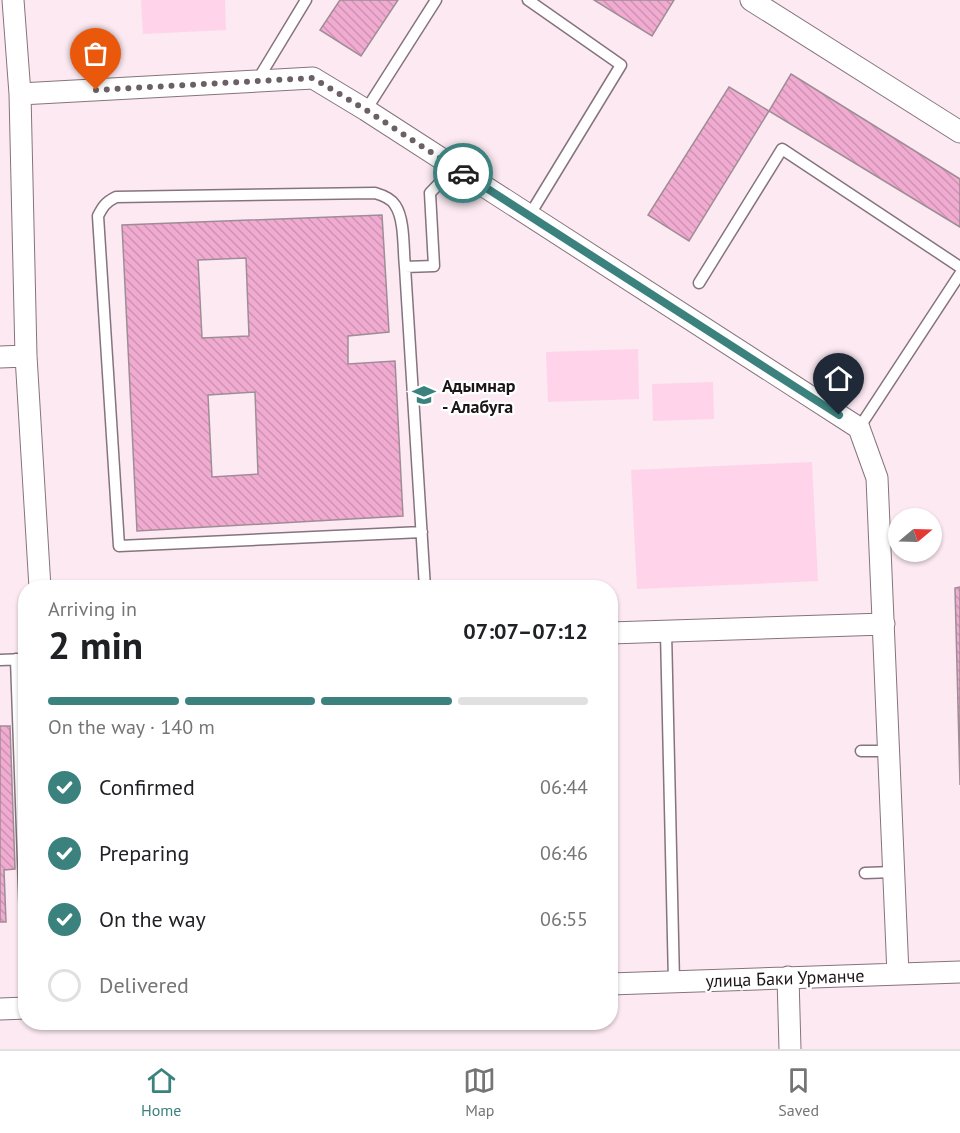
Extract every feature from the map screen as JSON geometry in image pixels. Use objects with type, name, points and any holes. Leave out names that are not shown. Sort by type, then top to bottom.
[{"type":"street","points":[[14,0],[20,94],[26,357],[40,580]]},
{"type":"street","points":[[751,0],[960,132]]},
{"type":"street","points":[[20,94],[313,78],[859,428],[877,478],[898,974]]},
{"type":"street","points":[[0,357],[26,357]]},
{"type":"street","points":[[618,633],[884,624]]},
{"type":"street","name":"улица Баки Урманче","points":[[618,984],[960,972]]},
{"type":"street","points":[[788,977],[790,1049]]},
{"type":"street","points":[[0,1009],[18,1008]]},
{"type":"lane","points":[[257,81],[306,0]]},
{"type":"lane","points":[[366,110],[436,0]]},
{"type":"lane","points":[[528,0],[621,65],[529,216]]},
{"type":"lane","points":[[699,284],[782,149],[960,267]]},
{"type":"lane","points":[[405,267],[434,266],[430,192],[454,168]]},
{"type":"lane","points":[[422,532],[119,546],[98,216],[102,206],[116,197],[375,193],[386,196],[395,204],[401,219],[405,267],[422,532],[425,580]]},
{"type":"lane","points":[[859,428],[956,290],[960,274]]},
{"type":"lane","points":[[666,632],[674,982]]},
{"type":"lane","points":[[0,660],[18,659]]},
{"type":"lane","points":[[861,751],[889,751]]},
{"type":"lane","points":[[865,873],[894,872]]},
{"type":"shaded area","points":[[141,0],[225,0],[226,30],[143,34]]},
{"type":"shaded area","points":[[638,349],[639,399],[548,402],[546,352]]},
{"type":"shaded area","points":[[713,382],[714,419],[653,421],[652,384]]},
{"type":"shaded area","points":[[812,462],[818,581],[637,589],[631,470]]},
{"type":"building","points":[[340,0],[398,0],[361,56],[320,30]]},
{"type":"building","points":[[594,0],[674,0],[652,36]]},
{"type":"building","points":[[791,74],[960,179],[960,227],[769,111]]},
{"type":"building","points":[[729,87],[769,111],[689,241],[648,215]]},
{"type":"building","points":[[382,215],[389,332],[348,336],[348,364],[395,361],[403,516],[137,531],[122,225]],"holes":[[[246,258],[249,336],[202,338],[198,260]],[[255,392],[258,474],[212,477],[208,395]]]},
{"type":"building","points":[[960,587],[960,785],[955,588]]},
{"type":"building","points":[[0,726],[10,726],[15,869],[4,870],[6,922],[0,922]]},
{"type":"way so far","points":[[96,90],[313,78],[463,173]]},
{"type":"place","name":"Адымнар - Алабуга","points":[[424,395]]},
{"type":"route","points":[[463,173],[839,415]]}]
